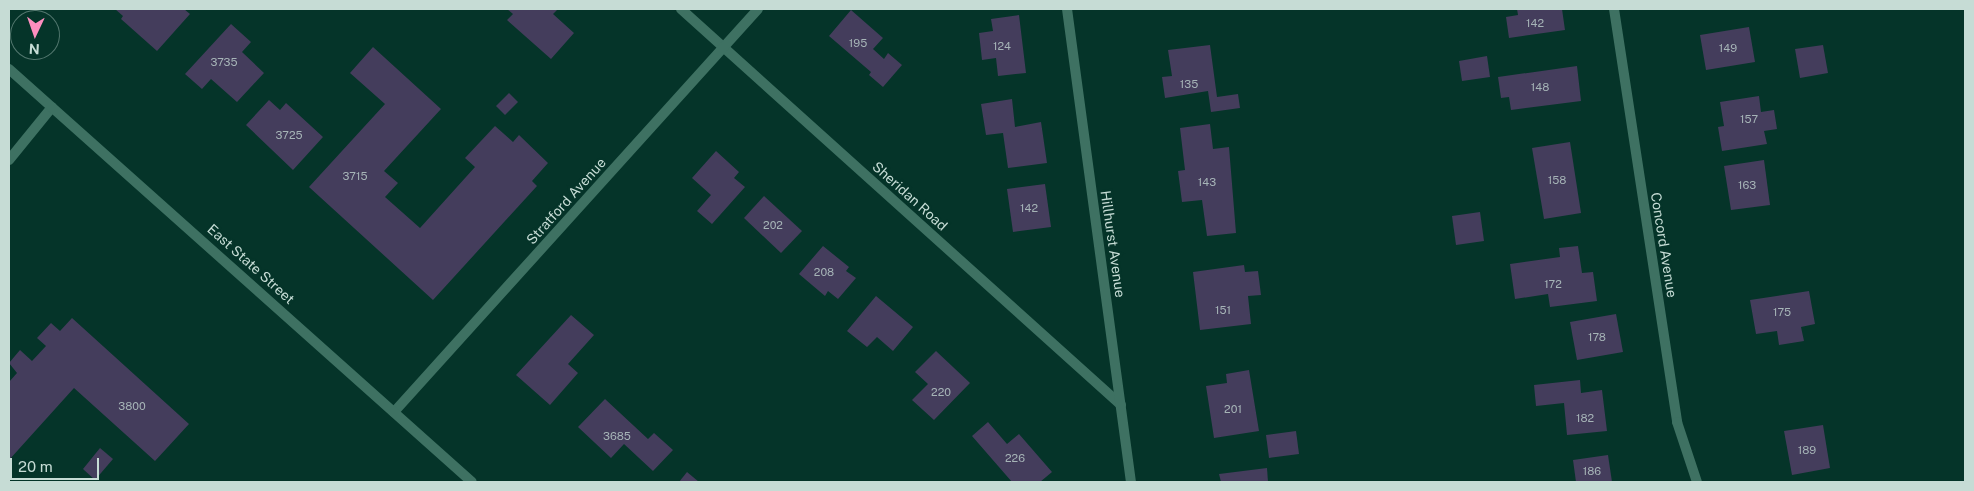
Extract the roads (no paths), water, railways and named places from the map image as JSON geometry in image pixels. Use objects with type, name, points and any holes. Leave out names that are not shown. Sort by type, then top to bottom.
[{"type":"street","name":"Sheridan Road","points":[[682,9],[1121,404]]},
{"type":"street","name":"Stratford Avenue","points":[[394,412],[758,9]]},
{"type":"street","name":"Hillhurst Avenue","points":[[1067,9],[1132,482]]},
{"type":"street","name":"Concord Avenue","points":[[1614,9],[1677,422],[1696,482]]},
{"type":"street","name":"East State Street","points":[[9,69],[472,482]]},
{"type":"street","points":[[9,160],[52,107]]}]
